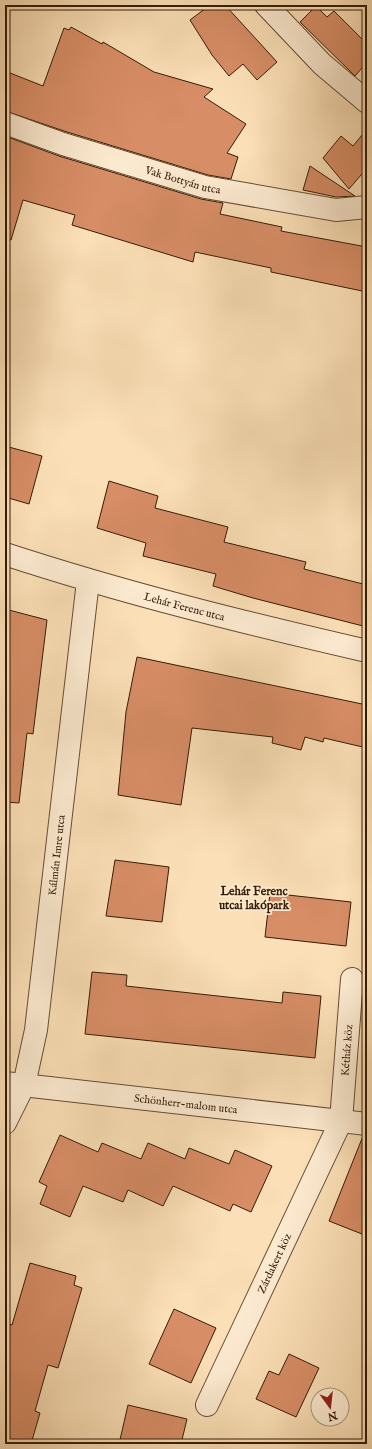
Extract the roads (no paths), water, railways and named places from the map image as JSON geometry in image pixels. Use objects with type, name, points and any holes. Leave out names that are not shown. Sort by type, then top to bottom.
[{"type":"street","points":[[266,5],[322,64],[367,102]]},
{"type":"street","name":"Vak Bottyán utca","points":[[5,123],[63,144],[205,187],[336,210],[367,207]]},
{"type":"street","name":"Lehár Ferenc utca","points":[[5,554],[88,581],[250,624],[367,651]]},
{"type":"street","name":"Kálmán Imre utca","points":[[5,1123],[15,1084],[36,1030],[88,581]]},
{"type":"street","name":"Kétház köz","points":[[341,1121],[352,979]]},
{"type":"street","name":"Schönherr-malom utca","points":[[15,1084],[367,1124]]},
{"type":"street","name":"Zárdakert köz","points":[[207,1405],[341,1121]]},
{"type":"district","name":"Lehár Ferenc utcai lakópark","points":[[254,898]]}]
